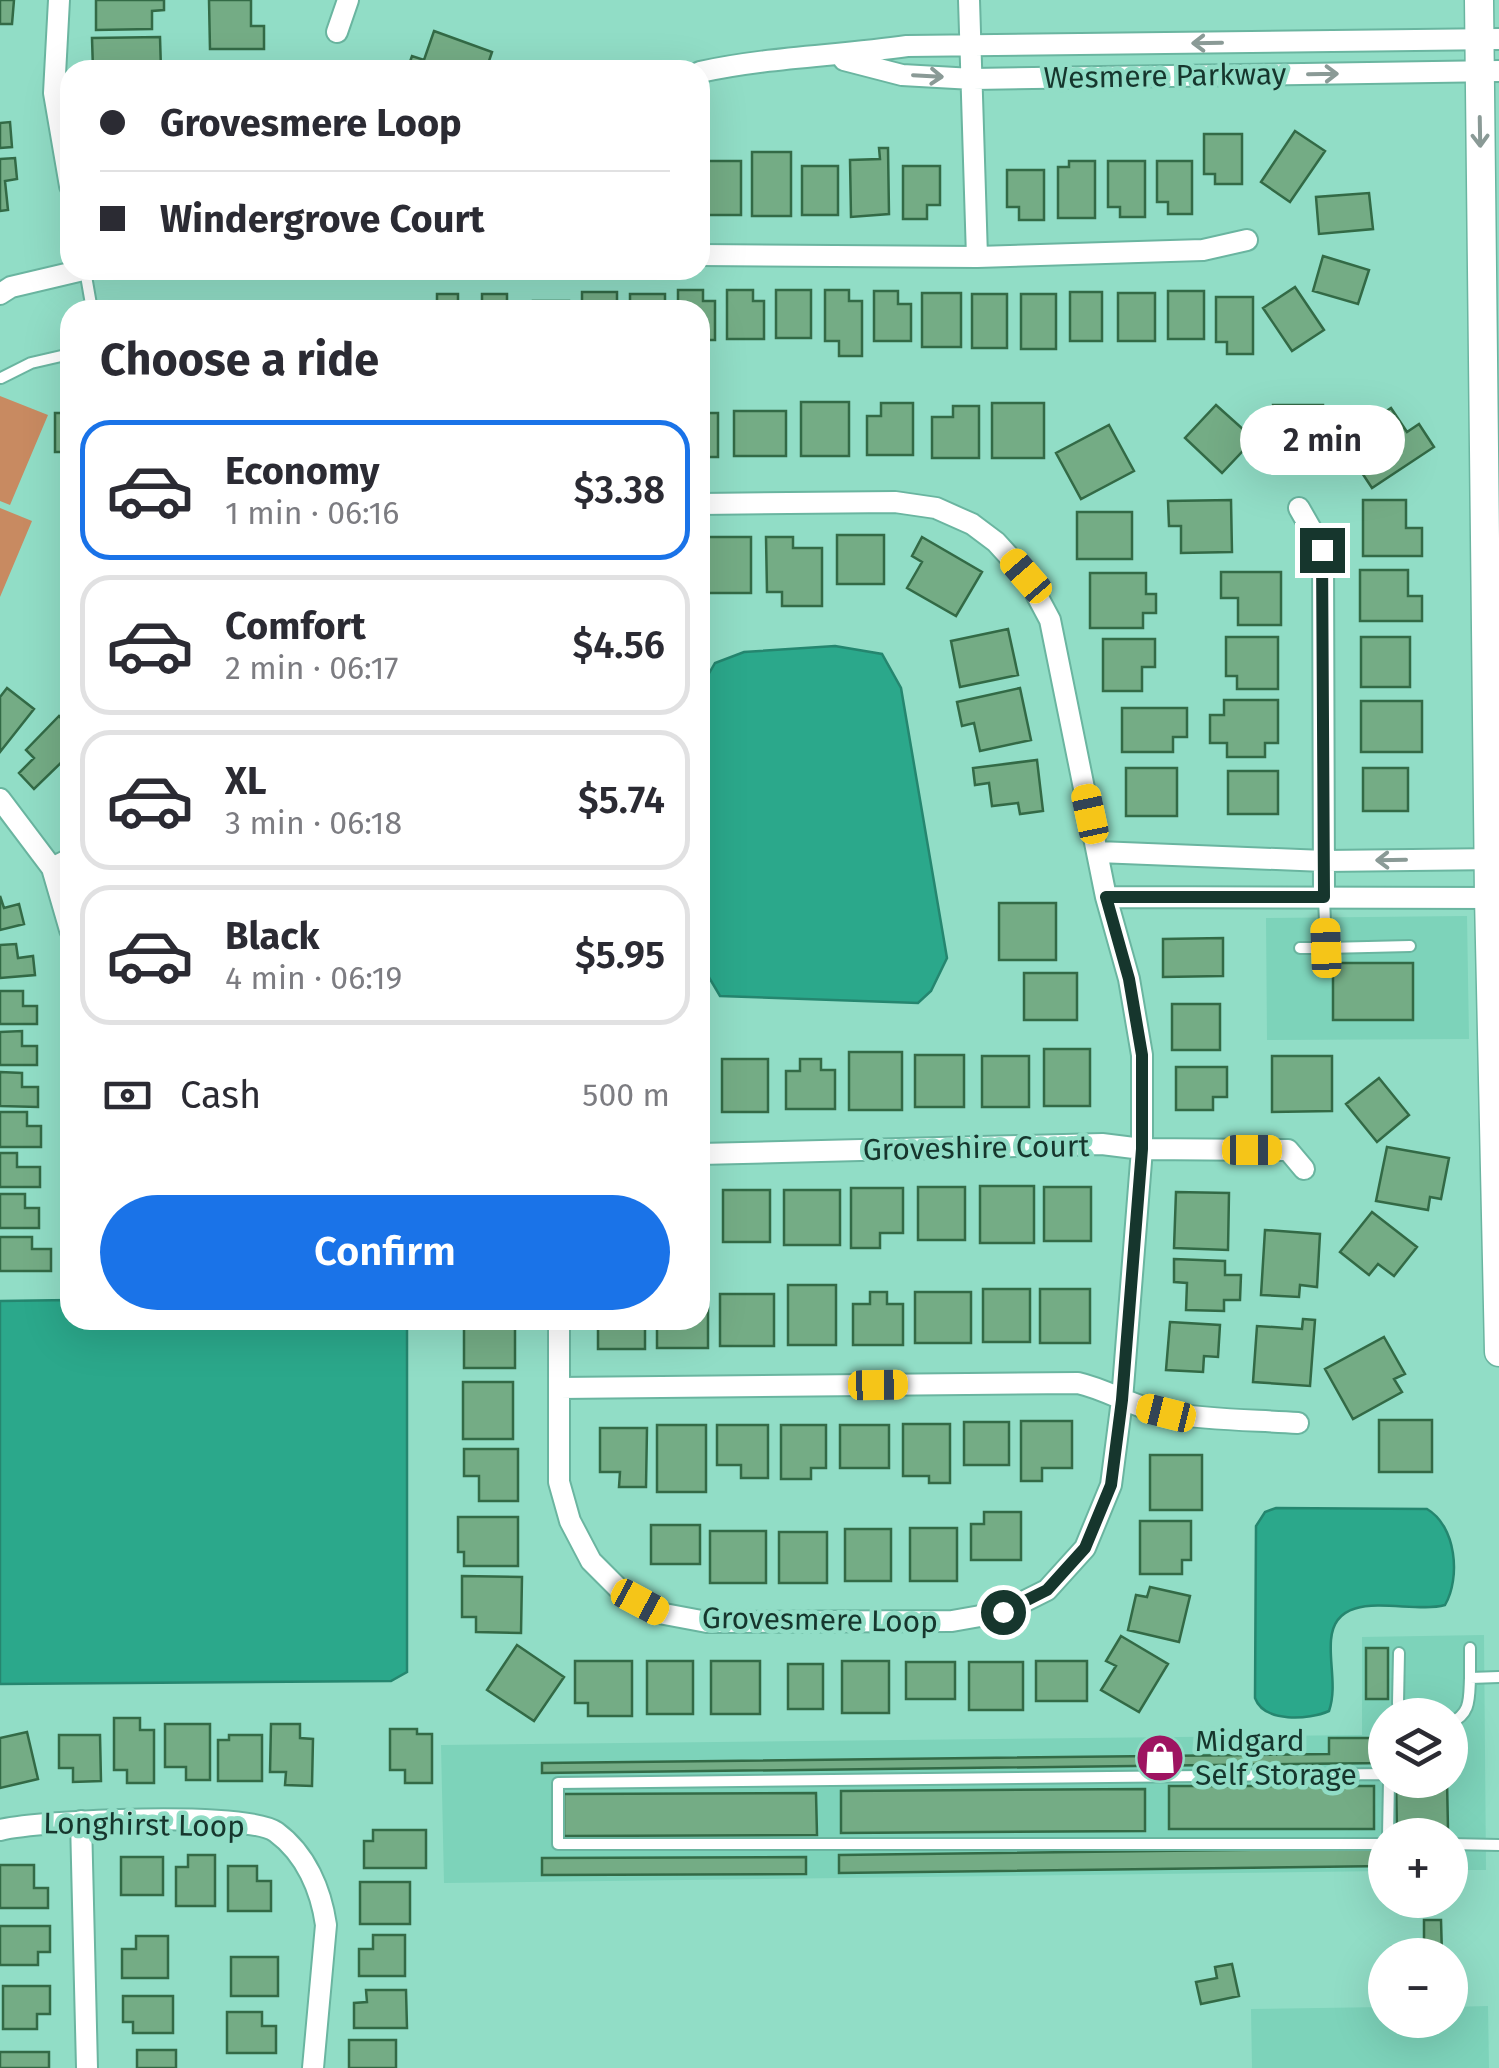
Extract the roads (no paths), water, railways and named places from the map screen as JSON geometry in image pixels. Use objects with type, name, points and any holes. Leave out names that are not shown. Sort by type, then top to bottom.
[{"type":"main road","points":[[1479,0],[1489,39],[1499,1352]]},
{"type":"street","points":[[60,0],[54,93],[60,128]]},
{"type":"street","points":[[337,32],[348,0]]},
{"type":"street","points":[[968,0],[977,257]]},
{"type":"street","name":"Wesmere Parkway","points":[[710,70],[906,46],[1489,39]]},
{"type":"street","name":"Wesmere Parkway","points":[[832,57],[902,75],[972,78],[1489,71]]},
{"type":"street","points":[[710,255],[977,257],[1203,250],[1247,240]]},
{"type":"street","points":[[0,294],[11,287],[60,276]]},
{"type":"street","name":"Grovesmere Loop","points":[[559,1330],[559,1482],[570,1521],[591,1561],[622,1592],[659,1612],[707,1622],[952,1622],[1003,1612],[1047,1590],[1085,1548],[1111,1485],[1122,1400],[1142,1149],[1142,1055],[1129,979],[1106,897],[1050,620],[1026,576],[996,542],[972,524],[936,508],[895,502],[710,504]]},
{"type":"street","points":[[1298,508],[1322,550],[1324,897]]},
{"type":"street","points":[[0,799],[60,862]]},
{"type":"street","points":[[1098,852],[1324,861],[1494,859]]},
{"type":"street","points":[[1106,897],[1494,898]]},
{"type":"street","name":"Groveshire Court","points":[[710,1154],[1102,1144],[1142,1149],[1288,1150],[1304,1169]]},
{"type":"street","points":[[559,1388],[1078,1384],[1104,1389],[1122,1400],[1166,1413],[1298,1424]]},
{"type":"street","points":[[80,1821],[88,2068]]},
{"type":"street","name":"Longhirst Loop","points":[[0,1830],[25,1824],[80,1821],[226,1821],[274,1830],[307,1866],[323,1902],[326,1925],[312,2068]]},
{"type":"lane","points":[[1,378],[31,363],[60,356]]},
{"type":"lane","points":[[1324,897],[1326,948]]},
{"type":"lane","points":[[1300,948],[1410,946]]},
{"type":"lane","points":[[1468,1708],[1470,1648]]},
{"type":"lane","points":[[1398,1698],[1399,1652]]},
{"type":"lane","points":[[1470,1678],[1499,1677]]},
{"type":"lane","points":[[1368,1777],[558,1782],[558,1844],[1368,1844]]},
{"type":"lane","points":[[1468,1844],[1499,1844]]},
{"type":"place","name":"Midgard Self Storage","points":[[1160,1758]]}]
